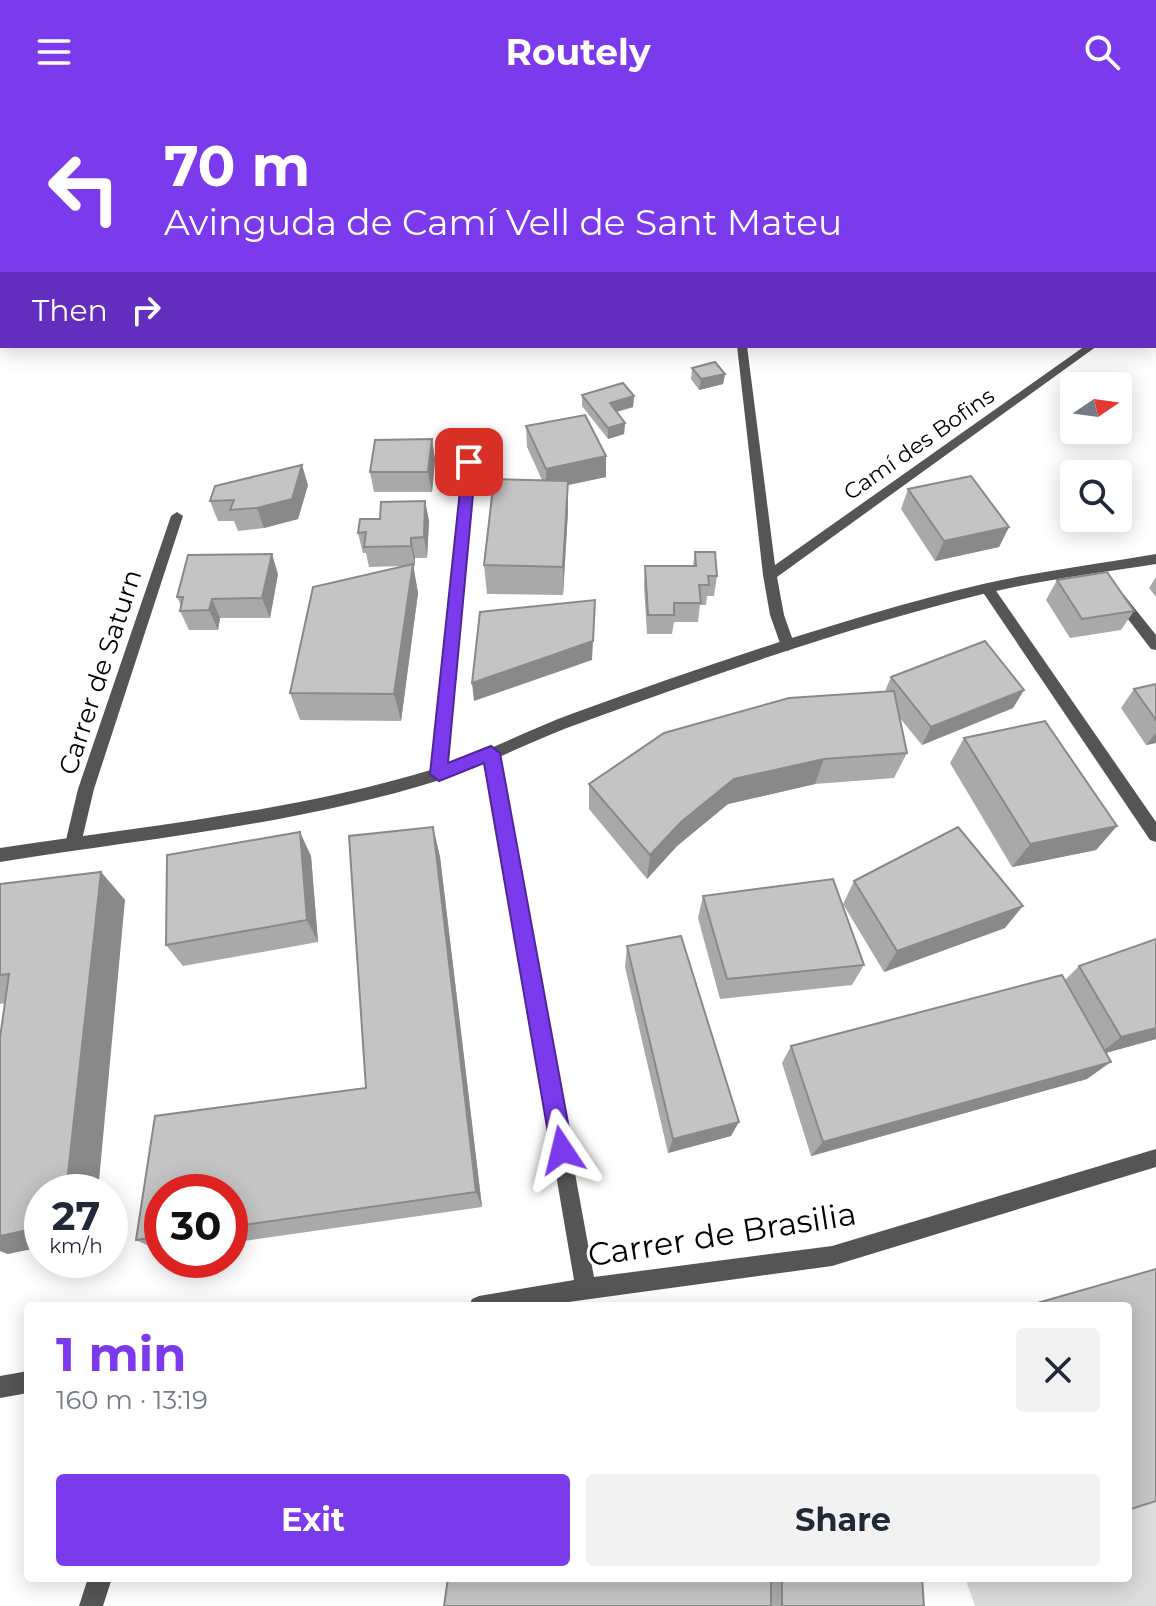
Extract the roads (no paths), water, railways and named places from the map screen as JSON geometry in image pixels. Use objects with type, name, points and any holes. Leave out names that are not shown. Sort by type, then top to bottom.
[{"type":"street","points":[[742,348],[770,575],[777,615],[788,646]]},
{"type":"street","name":"Camí des Bofins","points":[[770,575],[1089,348]]},
{"type":"street","points":[[439,774],[472,433]]},
{"type":"street","name":"Carrer de Saturn","points":[[73,844],[86,789],[177,516]]},
{"type":"street","points":[[0,855],[314,806],[439,774],[577,718],[788,646],[987,588],[1104,579],[1156,559]]},
{"type":"street","points":[[1104,579],[1156,645]]},
{"type":"street","points":[[987,588],[1156,835]]},
{"type":"street","points":[[491,753],[586,1288]]},
{"type":"street","name":"Carrer de Brasilia","points":[[503,1302],[832,1256],[1156,1158]]},
{"type":"street","points":[[0,1387],[24,1383]]},
{"type":"street","points":[[91,1606],[99,1582]]}]
